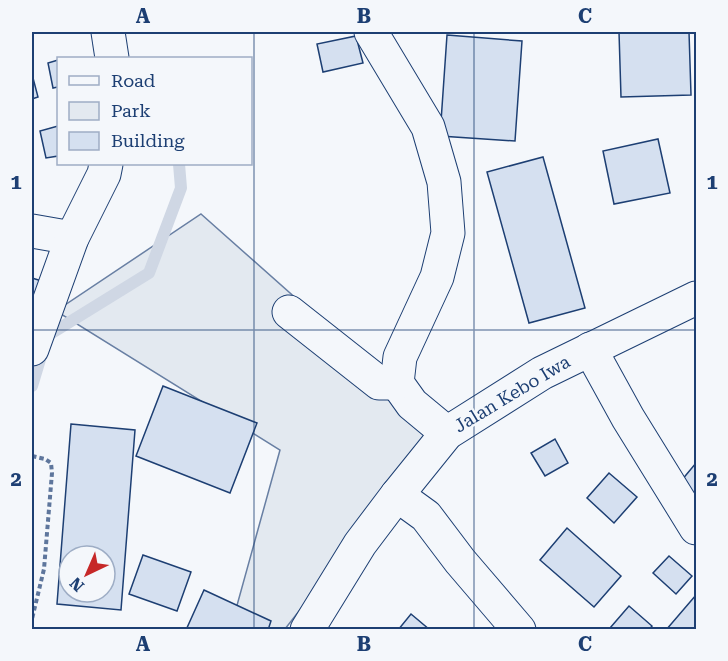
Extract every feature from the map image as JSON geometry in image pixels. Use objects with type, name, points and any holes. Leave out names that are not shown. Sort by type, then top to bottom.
[{"type":"street","points":[[108,32],[111,57]]},
{"type":"street","points":[[371,32],[428,127],[444,182],[448,233],[437,277],[400,357],[397,383],[412,404],[447,433]]},
{"type":"street","points":[[32,349],[72,238],[104,174],[106,165]]},
{"type":"street","points":[[32,231],[72,238]]},
{"type":"street","name":"Jalan Kebo Iwa","points":[[307,630],[360,544],[396,495],[447,433],[542,372],[696,298]]},
{"type":"street","points":[[289,312],[379,383],[397,383]]},
{"type":"street","points":[[590,349],[627,418],[696,528]]},
{"type":"street","points":[[396,495],[426,516],[460,561],[519,630]]},
{"type":"path","points":[[32,456],[45,459],[51,464],[52,473],[44,569],[32,619]]},
{"type":"green space","points":[[201,214],[442,428],[285,629],[243,630],[231,627],[280,450],[56,311]]},
{"type":"building","points":[[619,32],[689,32],[691,95],[621,97]]},
{"type":"building","points":[[447,35],[522,41],[515,141],[440,136]]},
{"type":"building","points":[[356,36],[363,63],[323,72],[317,44]]},
{"type":"building","points":[[57,60],[57,87],[53,88],[48,63]]},
{"type":"building","points":[[32,78],[38,97],[32,99]]},
{"type":"building","points":[[57,126],[57,156],[46,158],[40,131]]},
{"type":"building","points":[[658,139],[670,193],[614,204],[603,151]]},
{"type":"building","points":[[543,157],[585,308],[529,323],[487,172]]},
{"type":"building","points":[[32,278],[45,282],[32,325]]},
{"type":"building","points":[[163,386],[257,423],[230,493],[136,456]]},
{"type":"building","points":[[71,424],[135,430],[121,610],[57,604],[117,604],[117,544],[62,544]]},
{"type":"building","points":[[555,439],[568,463],[545,476],[531,453]]},
{"type":"building","points":[[696,463],[696,505],[676,487]]},
{"type":"building","points":[[609,473],[637,497],[614,523],[587,498]]},
{"type":"building","points":[[567,528],[621,576],[594,607],[540,560]]},
{"type":"building","points":[[143,555],[191,572],[177,611],[129,594]]},
{"type":"building","points":[[669,556],[692,576],[676,594],[653,573]]},
{"type":"building","points":[[204,590],[271,621],[268,630],[186,630]]},
{"type":"building","points":[[696,595],[696,630],[666,630]]},
{"type":"building","points":[[629,606],[652,626],[649,630],[612,630],[610,628]]},
{"type":"building","points":[[411,614],[430,630],[398,630]]},
{"type":"waterway","points":[[32,386],[47,336],[149,273],[181,188],[179,165]]}]
